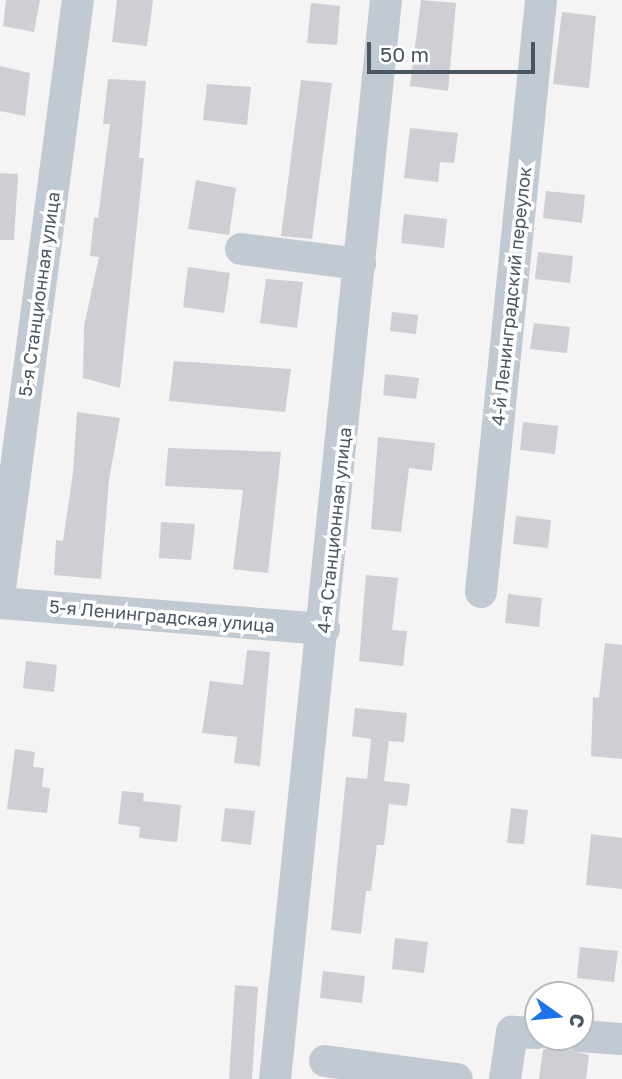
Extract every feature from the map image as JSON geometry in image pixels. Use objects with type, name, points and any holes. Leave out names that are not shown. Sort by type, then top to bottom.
[{"type":"street","name":"5-я Станционная улица","points":[[0,589],[78,0]]},
{"type":"street","name":"4-я Станционная улица","points":[[275,1069],[324,629],[386,0]]},
{"type":"street","name":"4-й Ленинградский переулок","points":[[481,592],[541,0]]},
{"type":"street","points":[[241,249],[360,264]]},
{"type":"street","name":"5-я Ленинградская улица","points":[[0,603],[324,629]]},
{"type":"street","points":[[505,1079],[512,1031],[524,1032]]},
{"type":"street","points":[[594,1037],[622,1039]]},
{"type":"street","points":[[325,1061],[457,1079]]},
{"type":"building","points":[[6,0],[40,0],[34,32],[3,26]]},
{"type":"building","points":[[117,0],[153,0],[147,46],[112,42]]},
{"type":"building","points":[[421,0],[456,3],[448,91],[410,86]]},
{"type":"building","points":[[311,3],[340,6],[337,45],[307,43]]},
{"type":"building","points":[[562,12],[596,16],[589,88],[553,84]]},
{"type":"building","points":[[0,66],[30,73],[25,116],[0,111]]},
{"type":"building","points":[[108,79],[146,81],[139,158],[144,158],[120,388],[83,378],[84,326],[99,257],[90,256],[94,217],[98,218],[110,124],[103,124]]},
{"type":"building","points":[[301,80],[332,83],[312,239],[281,236]]},
{"type":"building","points":[[207,84],[251,87],[247,125],[203,120]]},
{"type":"building","points":[[410,128],[458,133],[454,163],[440,162],[438,182],[404,178]]},
{"type":"building","points":[[0,173],[18,174],[14,240],[0,240]]},
{"type":"building","points":[[196,180],[236,188],[229,235],[188,229]]},
{"type":"building","points":[[546,191],[585,195],[582,223],[543,218]]},
{"type":"building","points":[[404,214],[447,219],[444,248],[401,243]]},
{"type":"building","points":[[538,252],[573,256],[570,283],[535,279]]},
{"type":"building","points":[[188,267],[230,273],[224,313],[183,307]]},
{"type":"building","points":[[266,279],[303,282],[297,328],[260,323]]},
{"type":"building","points":[[392,312],[418,315],[416,334],[390,331]]},
{"type":"building","points":[[534,323],[570,327],[567,353],[530,349]]},
{"type":"building","points":[[174,361],[291,369],[285,412],[169,401]]},
{"type":"building","points":[[385,374],[419,378],[416,399],[383,395]]},
{"type":"building","points":[[77,412],[120,418],[109,480],[101,579],[54,575],[56,540],[63,541],[73,473]]},
{"type":"building","points":[[523,422],[558,426],[555,454],[520,450]]},
{"type":"building","points":[[378,437],[435,443],[432,471],[409,468],[401,532],[371,529]]},
{"type":"building","points":[[168,448],[281,452],[268,573],[233,569],[243,490],[165,486]]},
{"type":"building","points":[[516,516],[551,520],[548,548],[513,544]]},
{"type":"building","points":[[161,522],[195,524],[191,560],[159,558]]},
{"type":"building","points":[[366,575],[398,578],[392,630],[407,631],[403,666],[359,661]]},
{"type":"building","points":[[508,594],[542,598],[539,627],[505,623]]},
{"type":"building","points":[[605,643],[622,645],[622,759],[591,756],[593,697],[599,698]]},
{"type":"building","points":[[247,650],[270,652],[260,766],[234,763],[237,737],[202,733],[210,681],[243,685]]},
{"type":"building","points":[[26,661],[57,665],[54,692],[23,688]]},
{"type":"building","points":[[355,708],[407,713],[404,742],[389,741],[384,781],[410,784],[407,806],[389,804],[384,845],[377,845],[371,891],[366,891],[361,934],[331,930],[346,777],[367,779],[371,739],[352,736]]},
{"type":"building","points":[[15,749],[35,752],[33,767],[44,768],[42,787],[50,788],[47,813],[7,809]]},
{"type":"building","points":[[122,791],[144,793],[143,801],[181,805],[177,842],[139,838],[140,827],[118,824]]},
{"type":"building","points":[[225,808],[255,811],[251,845],[221,841]]},
{"type":"building","points":[[511,808],[528,810],[524,844],[507,843]]},
{"type":"building","points":[[591,834],[622,838],[622,889],[586,885]]},
{"type":"building","points":[[395,938],[428,942],[424,973],[392,969]]},
{"type":"building","points":[[580,947],[618,951],[614,982],[577,978]]},
{"type":"building","points":[[323,971],[365,976],[362,1003],[320,998]]},
{"type":"building","points":[[235,985],[258,987],[252,1079],[229,1079]]},
{"type":"building","points":[[543,1051],[574,1051],[589,1055],[586,1079],[539,1079]]}]
